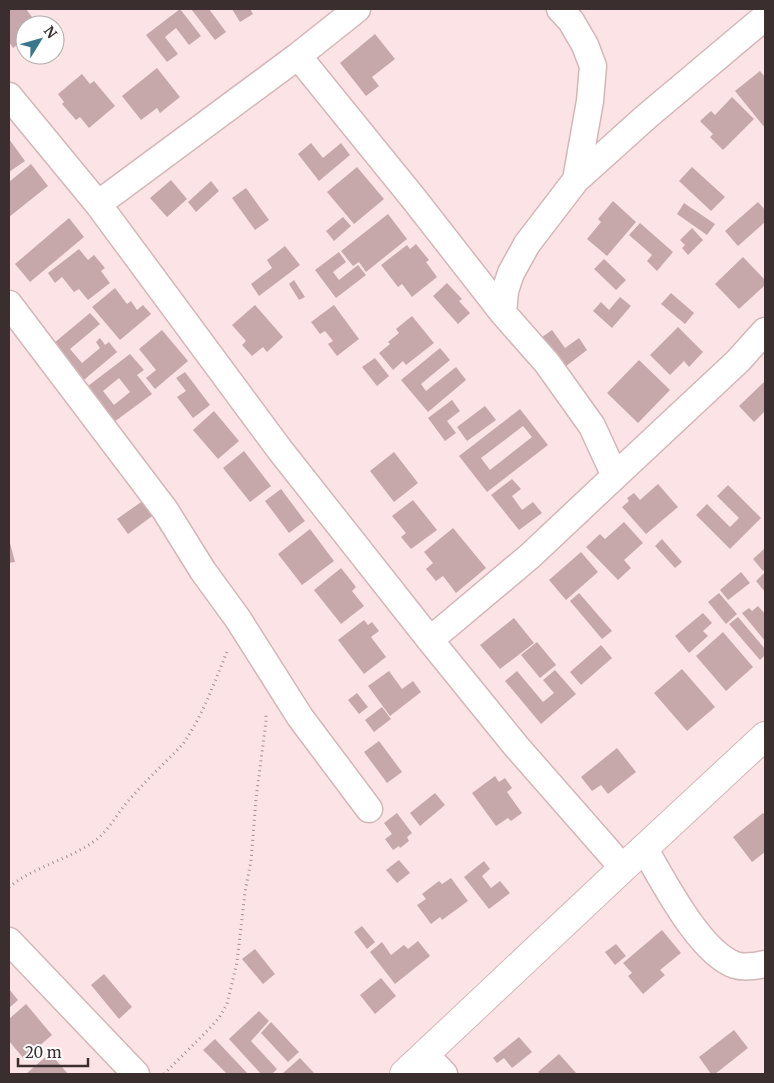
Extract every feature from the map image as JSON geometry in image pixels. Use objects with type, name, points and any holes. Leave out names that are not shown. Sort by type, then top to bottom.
[{"type":"street","points":[[98,204],[298,56],[357,9]]},
{"type":"street","points":[[560,9],[585,45],[593,66],[590,101],[576,180]]},
{"type":"street","points":[[503,313],[511,273],[527,244],[576,180],[646,117],[765,18]]},
{"type":"street","points":[[298,56],[414,199],[503,313],[547,363],[592,426],[616,476]]},
{"type":"street","points":[[9,96],[98,204],[280,450],[430,640],[516,746],[622,868]]},
{"type":"street","points":[[9,304],[165,510],[300,717],[369,810]]},
{"type":"street","points":[[430,640],[530,556],[738,361],[765,331]]},
{"type":"street","points":[[404,1074],[765,736]]},
{"type":"street","points":[[644,848],[694,928],[715,952],[735,965],[754,966],[765,964]]},
{"type":"street","points":[[9,941],[136,1074]]},
{"type":"street","points":[[426,1054],[444,1074]]},
{"type":"path","points":[[9,887],[28,873],[63,859],[97,838],[112,823],[137,790],[183,744],[210,693],[238,620]]},
{"type":"path","points":[[164,1074],[219,1018],[227,1004],[237,962],[245,892],[251,861],[256,799],[266,721],[266,704]]},
{"type":"building","points":[[9,9],[26,9],[30,15],[15,15],[15,46],[13,48],[9,42]]},
{"type":"building","points":[[180,9],[201,36],[189,45],[176,28],[165,37],[178,54],[167,62],[146,35]]},
{"type":"building","points":[[191,9],[209,9],[226,32],[215,40]]},
{"type":"building","points":[[232,9],[250,9],[253,14],[240,22]]},
{"type":"building","points":[[375,34],[395,59],[372,77],[379,86],[366,96],[340,63]]},
{"type":"building","points":[[157,68],[180,97],[160,113],[157,108],[141,120],[122,96]]},
{"type":"building","points":[[760,71],[765,77],[765,128],[735,91]]},
{"type":"building","points":[[82,74],[90,84],[94,81],[115,106],[89,128],[80,117],[76,120],[62,104],[64,102],[58,94]]},
{"type":"building","points":[[732,97],[754,119],[723,150],[710,137],[713,134],[700,121],[711,111],[715,115]]},
{"type":"building","points":[[9,139],[25,161],[9,172]]},
{"type":"building","points":[[311,143],[323,158],[341,143],[350,155],[319,181],[298,154]]},
{"type":"building","points":[[31,164],[48,186],[9,217],[9,182]]},
{"type":"building","points":[[357,167],[384,199],[354,224],[327,192]]},
{"type":"building","points":[[692,167],[725,197],[711,211],[679,181]]},
{"type":"building","points":[[171,180],[187,199],[167,217],[150,198]]},
{"type":"building","points":[[211,181],[219,191],[196,212],[188,202]]},
{"type":"building","points":[[246,188],[269,220],[255,230],[232,198]]},
{"type":"building","points":[[613,201],[636,222],[607,256],[587,239],[601,222],[598,219]]},
{"type":"building","points":[[758,202],[765,210],[765,222],[738,246],[725,231]]},
{"type":"building","points":[[684,203],[715,224],[707,235],[677,214]]},
{"type":"building","points":[[388,214],[407,239],[366,272],[359,262],[353,266],[341,251]]},
{"type":"building","points":[[343,217],[351,226],[334,241],[326,231]]},
{"type":"building","points":[[69,218],[84,237],[30,282],[15,264]]},
{"type":"building","points":[[640,223],[673,252],[657,271],[647,261],[652,255],[629,235]]},
{"type":"building","points":[[692,228],[703,240],[688,255],[682,248],[685,245],[680,240]]},
{"type":"building","points":[[416,244],[429,260],[426,262],[437,277],[412,297],[402,284],[398,287],[381,265],[407,245],[410,249]]},
{"type":"building","points":[[285,246],[300,265],[259,296],[251,284],[272,268],[267,260]]},
{"type":"building","points":[[79,249],[88,260],[94,255],[105,268],[101,271],[110,283],[88,300],[79,289],[74,292],[62,277],[55,283],[48,273]]},
{"type":"building","points":[[339,252],[346,262],[333,272],[339,280],[358,265],[366,275],[336,298],[315,270]]},
{"type":"building","points":[[743,257],[765,280],[765,285],[739,309],[715,284]]},
{"type":"building","points":[[604,259],[626,280],[616,290],[594,269]]},
{"type":"building","points":[[294,280],[305,297],[299,300],[289,284]]},
{"type":"building","points":[[447,283],[462,299],[459,301],[470,313],[458,324],[433,296]]},
{"type":"building","points":[[115,288],[127,304],[131,301],[137,310],[143,305],[151,314],[120,340],[92,307]]},
{"type":"building","points":[[671,293],[694,313],[685,324],[661,304]]},
{"type":"building","points":[[620,297],[631,306],[612,328],[593,311],[601,302],[609,310]]},
{"type":"building","points":[[255,305],[283,337],[267,352],[263,347],[252,356],[242,345],[246,341],[232,325]]},
{"type":"building","points":[[334,305],[359,339],[337,356],[328,344],[333,341],[325,331],[320,334],[311,322]]},
{"type":"building","points":[[90,313],[100,324],[70,349],[82,363],[100,348],[96,342],[100,338],[105,345],[109,342],[117,352],[79,384],[48,348]]},
{"type":"building","points":[[412,316],[434,343],[406,365],[403,361],[393,370],[379,353],[399,333],[396,329]]},
{"type":"building","points":[[678,327],[703,352],[689,367],[684,361],[670,375],[650,355]]},
{"type":"building","points":[[162,330],[188,361],[155,389],[146,378],[156,370],[139,349]]},
{"type":"building","points":[[552,330],[565,348],[579,338],[587,350],[561,370],[538,340]]},
{"type":"building","points":[[440,348],[450,360],[421,384],[426,391],[456,367],[466,380],[428,412],[401,380]]},
{"type":"building","points":[[130,354],[144,370],[137,375],[152,394],[110,425],[84,389]],"holes":[[[119,378],[130,392],[114,405],[103,391]]]},
{"type":"building","points":[[375,358],[389,376],[377,386],[362,367]]},
{"type":"building","points":[[639,360],[670,390],[638,423],[607,393]]},
{"type":"building","points":[[185,372],[210,405],[193,418],[177,397],[186,391],[176,378]]},
{"type":"building","points":[[765,381],[765,411],[754,422],[739,406]]},
{"type":"building","points":[[452,400],[460,411],[447,421],[456,433],[445,441],[428,418]]},
{"type":"building","points":[[485,406],[496,420],[467,441],[457,427]]},
{"type":"building","points":[[520,409],[548,445],[487,492],[459,456]],"holes":[[[523,426],[532,437],[490,470],[481,458]]]},
{"type":"building","points":[[214,411],[239,441],[218,459],[193,430]]},
{"type":"building","points":[[244,451],[271,486],[250,502],[223,468]]},
{"type":"building","points":[[394,452],[418,483],[394,502],[370,471]]},
{"type":"building","points":[[512,479],[521,489],[512,496],[522,510],[533,502],[542,513],[519,530],[491,495]]},
{"type":"building","points":[[658,484],[678,507],[646,534],[622,507],[629,501],[627,498],[634,493],[640,500]]},
{"type":"building","points":[[728,485],[761,518],[730,549],[696,515],[707,504],[730,527],[739,518],[717,496]]},
{"type":"building","points":[[281,489],[305,521],[289,533],[265,501]]},
{"type":"building","points":[[144,500],[155,514],[128,534],[117,519]]},
{"type":"building","points":[[413,500],[437,530],[411,549],[401,537],[406,533],[392,516]]},
{"type":"building","points":[[624,522],[643,543],[624,560],[631,568],[618,580],[586,547],[600,534],[605,539]]},
{"type":"building","points":[[453,528],[486,568],[456,593],[443,576],[436,581],[426,569],[433,563],[424,552]]},
{"type":"building","points":[[310,529],[334,561],[302,585],[278,554]]},
{"type":"building","points":[[9,539],[15,562],[9,563]]},
{"type":"building","points":[[662,539],[682,562],[675,568],[655,546]]},
{"type":"building","points":[[765,548],[765,569],[763,571],[753,559]]},
{"type":"building","points":[[581,552],[598,572],[566,600],[549,580]]},
{"type":"building","points":[[341,568],[356,587],[352,591],[364,606],[341,624],[314,590]]},
{"type":"building","points":[[741,572],[750,583],[728,600],[720,590]]},
{"type":"building","points":[[765,572],[765,592],[756,581]]},
{"type":"building","points":[[579,593],[612,631],[602,639],[570,601]]},
{"type":"building","points":[[719,593],[737,614],[726,624],[708,602]]},
{"type":"building","points":[[758,606],[765,614],[765,641],[742,613],[749,608],[752,611]]},
{"type":"building","points":[[703,613],[712,623],[703,631],[708,636],[689,653],[675,636]]},
{"type":"building","points":[[738,617],[765,649],[765,655],[760,660],[729,624]]},
{"type":"building","points":[[514,618],[534,643],[500,669],[480,645]]},
{"type":"building","points":[[364,620],[368,625],[372,622],[379,631],[371,637],[386,657],[364,674],[338,640]]},
{"type":"building","points":[[723,632],[753,667],[726,691],[696,656]]},
{"type":"building","points":[[537,642],[556,665],[540,678],[521,655]]},
{"type":"building","points":[[601,645],[612,658],[581,685],[570,672]]},
{"type":"building","points":[[682,669],[715,707],[687,731],[654,693]]},
{"type":"building","points":[[555,670],[576,694],[541,724],[505,681],[517,671],[543,702],[554,693],[543,680]]},
{"type":"building","points":[[389,671],[402,689],[413,681],[421,692],[390,716],[368,686]]},
{"type":"building","points":[[357,693],[368,707],[359,714],[348,700]]},
{"type":"building","points":[[382,707],[391,719],[374,732],[365,720]]},
{"type":"building","points":[[379,741],[402,772],[387,783],[364,752]]},
{"type":"building","points":[[617,748],[636,772],[608,794],[601,785],[592,791],[581,777]]},
{"type":"building","points":[[495,776],[499,782],[505,778],[512,788],[507,792],[522,813],[511,821],[508,818],[496,826],[472,793]]},
{"type":"building","points":[[435,793],[445,805],[420,826],[410,813]]},
{"type":"building","points":[[397,813],[412,833],[407,837],[409,841],[400,848],[399,846],[393,850],[385,839],[392,834],[384,823]]},
{"type":"building","points":[[763,813],[765,815],[765,852],[752,862],[733,837]]},
{"type":"building","points":[[399,860],[410,873],[397,883],[386,870]]},
{"type":"building","points":[[484,861],[490,869],[482,876],[491,888],[500,881],[510,893],[489,909],[464,877]]},
{"type":"building","points":[[451,878],[468,901],[442,920],[440,917],[431,924],[417,905],[426,899],[422,894],[439,881],[442,884]]},
{"type":"building","points":[[362,926],[375,942],[367,949],[354,932]]},
{"type":"building","points":[[662,930],[681,953],[660,970],[665,975],[643,994],[628,976],[632,973],[623,963]]},
{"type":"building","points":[[418,941],[430,956],[395,984],[370,952],[382,942],[391,955],[404,945],[408,949]]},
{"type":"building","points":[[616,944],[626,956],[615,965],[605,952]]},
{"type":"building","points":[[255,949],[275,974],[263,984],[242,959]]},
{"type":"building","points":[[104,974],[132,1007],[119,1019],[91,985]]},
{"type":"building","points":[[381,978],[396,996],[375,1014],[360,995]]},
{"type":"building","points":[[9,989],[18,1000],[9,1008]]},
{"type":"building","points":[[26,1004],[52,1035],[24,1059],[9,1041],[9,1019]]},
{"type":"building","points":[[259,1011],[269,1021],[251,1041],[277,1069],[272,1074],[261,1074],[229,1039]]},
{"type":"building","points":[[271,1022],[299,1052],[288,1062],[261,1033]]},
{"type":"building","points":[[734,1030],[748,1048],[715,1074],[711,1074],[699,1057]]},
{"type":"building","points":[[519,1037],[532,1052],[512,1068],[504,1058],[497,1063],[493,1058]]},
{"type":"building","points":[[215,1039],[248,1074],[227,1074],[203,1050]]},
{"type":"building","points":[[50,1053],[68,1074],[26,1074]]},
{"type":"building","points":[[559,1054],[577,1074],[540,1074],[538,1072]]},
{"type":"building","points":[[300,1058],[315,1074],[282,1074]]}]
